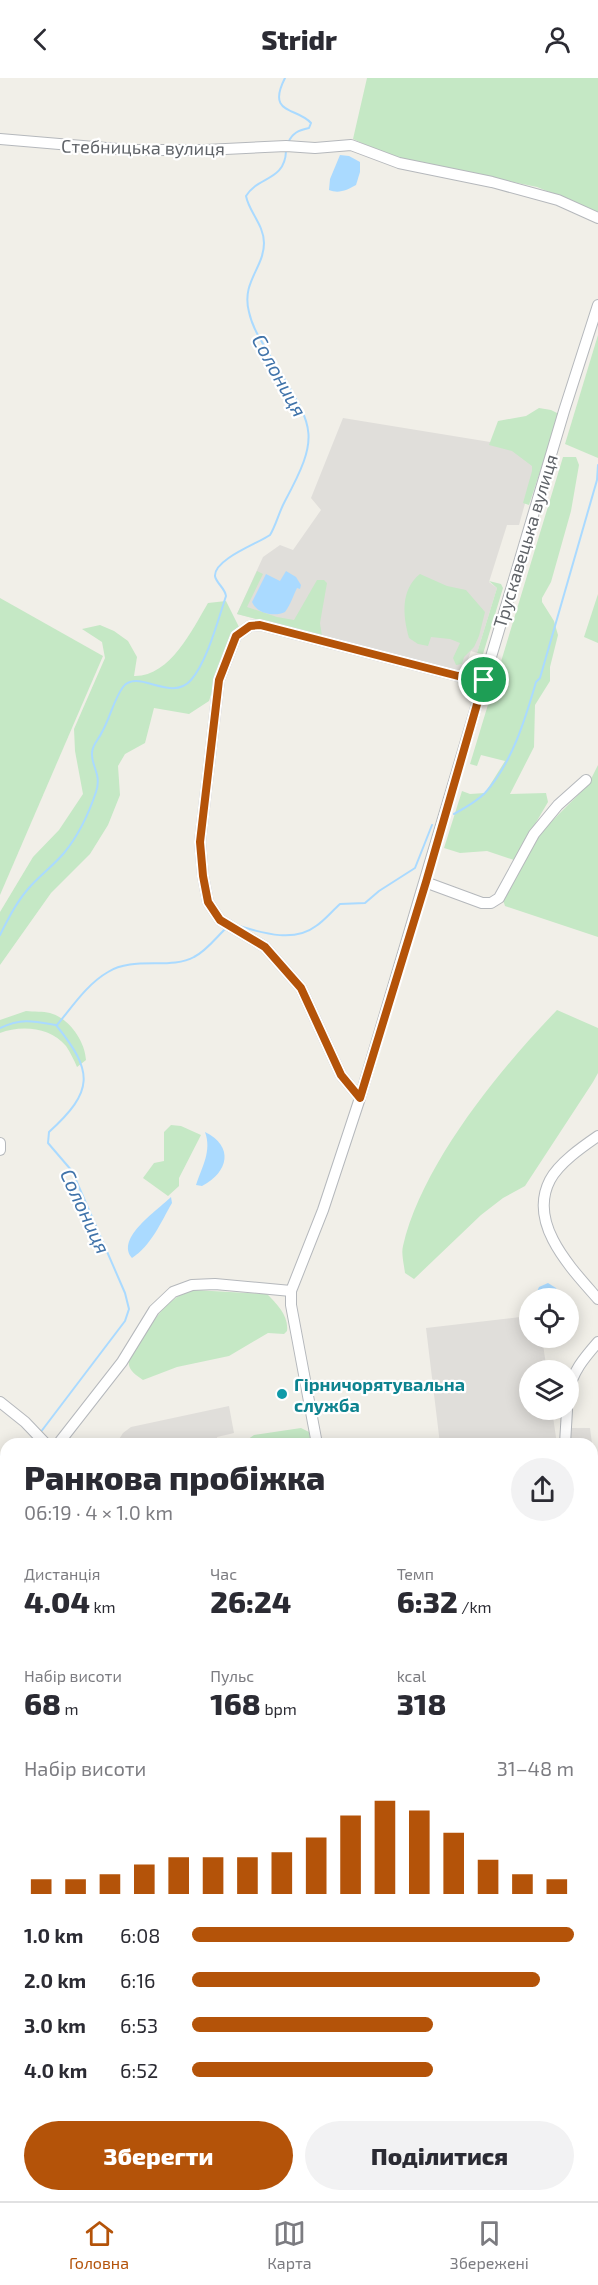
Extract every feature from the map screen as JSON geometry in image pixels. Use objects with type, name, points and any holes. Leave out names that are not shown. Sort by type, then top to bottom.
[{"type":"street","name":"Стебницька вулиця","points":[[0,139],[130,150],[205,150],[286,146],[315,148],[351,145],[399,164],[492,182],[558,201],[598,218]]},
{"type":"street","name":"Трускавецька вулиця","points":[[316,1438],[291,1305],[291,1291],[323,1210],[360,1098],[598,305]]},
{"type":"street","points":[[360,1098],[341,1075],[301,988],[293,977],[265,947],[220,920],[208,902],[200,842],[219,680],[236,636],[250,626],[260,625],[458,676],[484,680]]},
{"type":"street","points":[[426,882],[482,903],[491,903],[499,898],[534,834],[558,805],[586,780]]},
{"type":"street","points":[[598,1136],[565,1162],[550,1180],[543,1204],[548,1227],[561,1255],[598,1299]]},
{"type":"street","points":[[0,1143],[0,1150]]},
{"type":"street","points":[[63,1438],[122,1362],[154,1310],[173,1292],[192,1284],[291,1291]]},
{"type":"street","points":[[579,1366],[598,1341]]},
{"type":"street","points":[[0,1402],[41,1438]]},
{"type":"street","points":[[565,1438],[566,1420]]},
{"type":"shaded area","points":[[343,418],[540,450],[519,525],[507,525],[489,582],[497,588],[477,653],[471,651],[465,668],[460,671],[237,614],[263,557],[280,545],[293,550],[321,510],[311,498]]},
{"type":"shaded area","points":[[519,1317],[519,1348],[544,1348],[545,1360],[519,1360],[519,1420],[553,1420],[556,1438],[439,1438],[426,1328]]},
{"type":"shaded area","points":[[229,1406],[234,1433],[217,1438],[120,1438],[131,1427]]},
{"type":"shaded area","points":[[569,1428],[590,1428],[591,1438],[569,1438]]},
{"type":"green space","points":[[367,78],[598,78],[598,212],[537,187],[394,158],[353,139]]},
{"type":"green space","points":[[598,335],[598,458],[565,444]]},
{"type":"green space","points":[[539,408],[559,414],[529,505],[523,503],[532,466],[512,451],[489,445],[498,421],[526,416]]},
{"type":"green space","points":[[563,457],[576,457],[579,465],[571,511],[551,582],[542,598],[542,602],[554,621],[558,635],[550,667],[550,681],[535,705],[534,747],[510,794],[546,793],[548,802],[514,860],[487,851],[460,853],[444,848],[462,791],[470,794],[485,793],[505,761],[481,755],[477,766],[470,764]]},
{"type":"green space","points":[[257,571],[263,574],[247,607],[294,620],[317,580],[324,580],[327,583],[320,623],[322,636],[237,614]]},
{"type":"green space","points":[[420,574],[447,586],[466,590],[485,612],[479,636],[474,647],[464,657],[462,664],[456,665],[453,658],[460,643],[450,639],[431,637],[428,646],[418,644],[409,638],[405,621],[406,595]]},
{"type":"green space","points":[[489,581],[501,584],[503,588],[483,654],[477,653],[497,588]]},
{"type":"green space","points":[[598,594],[598,643],[584,637]]},
{"type":"green space","points":[[0,598],[103,656],[0,895]]},
{"type":"green space","points":[[226,601],[239,627],[228,643],[209,701],[189,714],[154,708],[145,743],[125,754],[118,766],[120,795],[108,825],[90,854],[51,893],[0,965],[0,912],[33,857],[59,830],[83,794],[75,751],[74,729],[105,658],[102,642],[82,629],[100,625],[114,631],[128,641],[137,657],[134,676],[147,674],[158,669],[178,650],[208,603]]},
{"type":"green space","points":[[598,765],[598,937],[505,906],[503,900],[541,832],[588,785]]},
{"type":"green space","points":[[557,1010],[598,1028],[598,1073],[525,1186],[503,1198],[481,1215],[414,1279],[405,1273],[402,1249],[427,1183],[445,1151],[488,1089]]},
{"type":"green space","points":[[26,1011],[50,1013],[64,1020],[75,1031],[83,1045],[86,1060],[77,1067],[66,1046],[44,1031],[17,1029],[0,1033],[0,1020]]},
{"type":"green space","points":[[171,1125],[181,1126],[201,1135],[179,1178],[179,1186],[168,1196],[143,1178],[154,1163],[164,1161],[164,1132]]},
{"type":"green space","points":[[194,1290],[267,1294],[284,1315],[287,1331],[284,1334],[268,1333],[229,1356],[177,1367],[143,1380],[131,1369],[129,1360],[164,1308],[183,1294]]},
{"type":"green space","points":[[301,1428],[309,1432],[310,1438],[250,1438],[254,1435]]},
{"type":"water","points":[[340,155],[349,156],[360,162],[360,172],[356,185],[336,192],[329,190],[330,179]]},
{"type":"water","points":[[286,571],[296,577],[301,585],[300,589],[297,588],[285,612],[271,614],[262,612],[252,602],[266,574],[280,581]]},
{"type":"water","points":[[205,1132],[221,1144],[224,1159],[218,1174],[202,1186],[196,1185],[207,1152]]},
{"type":"water","points":[[171,1197],[172,1203],[155,1233],[145,1247],[132,1258],[128,1250],[133,1233]]},
{"type":"water","points":[[548,1283],[556,1288],[539,1288]]},
{"type":"waterway","name":"Солониця","points":[[285,78],[280,90],[281,104],[311,123],[309,128],[294,134],[288,143]]},
{"type":"waterway","name":"Солониця","points":[[0,935],[24,894],[64,853],[83,824],[98,786],[92,750],[123,687],[129,682],[137,681],[174,688],[183,686],[191,680],[207,652],[226,596],[216,579],[217,570],[238,552],[270,535],[304,460],[308,445],[305,418],[289,386],[257,333],[247,301],[250,284],[261,260],[264,243],[262,230],[246,196],[281,168],[286,151]]},
{"type":"waterway","points":[[454,814],[485,793],[510,755],[536,682],[540,678],[597,480],[598,465]]},
{"type":"waterway","points":[[239,926],[278,935],[298,934],[316,926],[340,904],[365,903],[379,891],[415,868],[432,825]]},
{"type":"waterway","points":[[57,1025],[87,989],[108,972],[129,965],[185,961],[202,952],[225,929]]},
{"type":"waterway","name":"Солониця","points":[[0,1028],[28,1021],[56,1025],[77,1056],[84,1081],[81,1093],[64,1118],[49,1132],[48,1143],[72,1171],[125,1293],[129,1309],[125,1321],[40,1433]]},
{"type":"place","name":"Гірничорятувальна служба","points":[[282,1394]]},
{"type":"route","points":[[260,625],[275,627],[458,676],[484,680],[426,882],[360,1098],[341,1075],[301,988],[293,977],[265,947],[220,920],[208,902],[200,842],[219,680],[236,636],[250,626],[260,625]]}]
